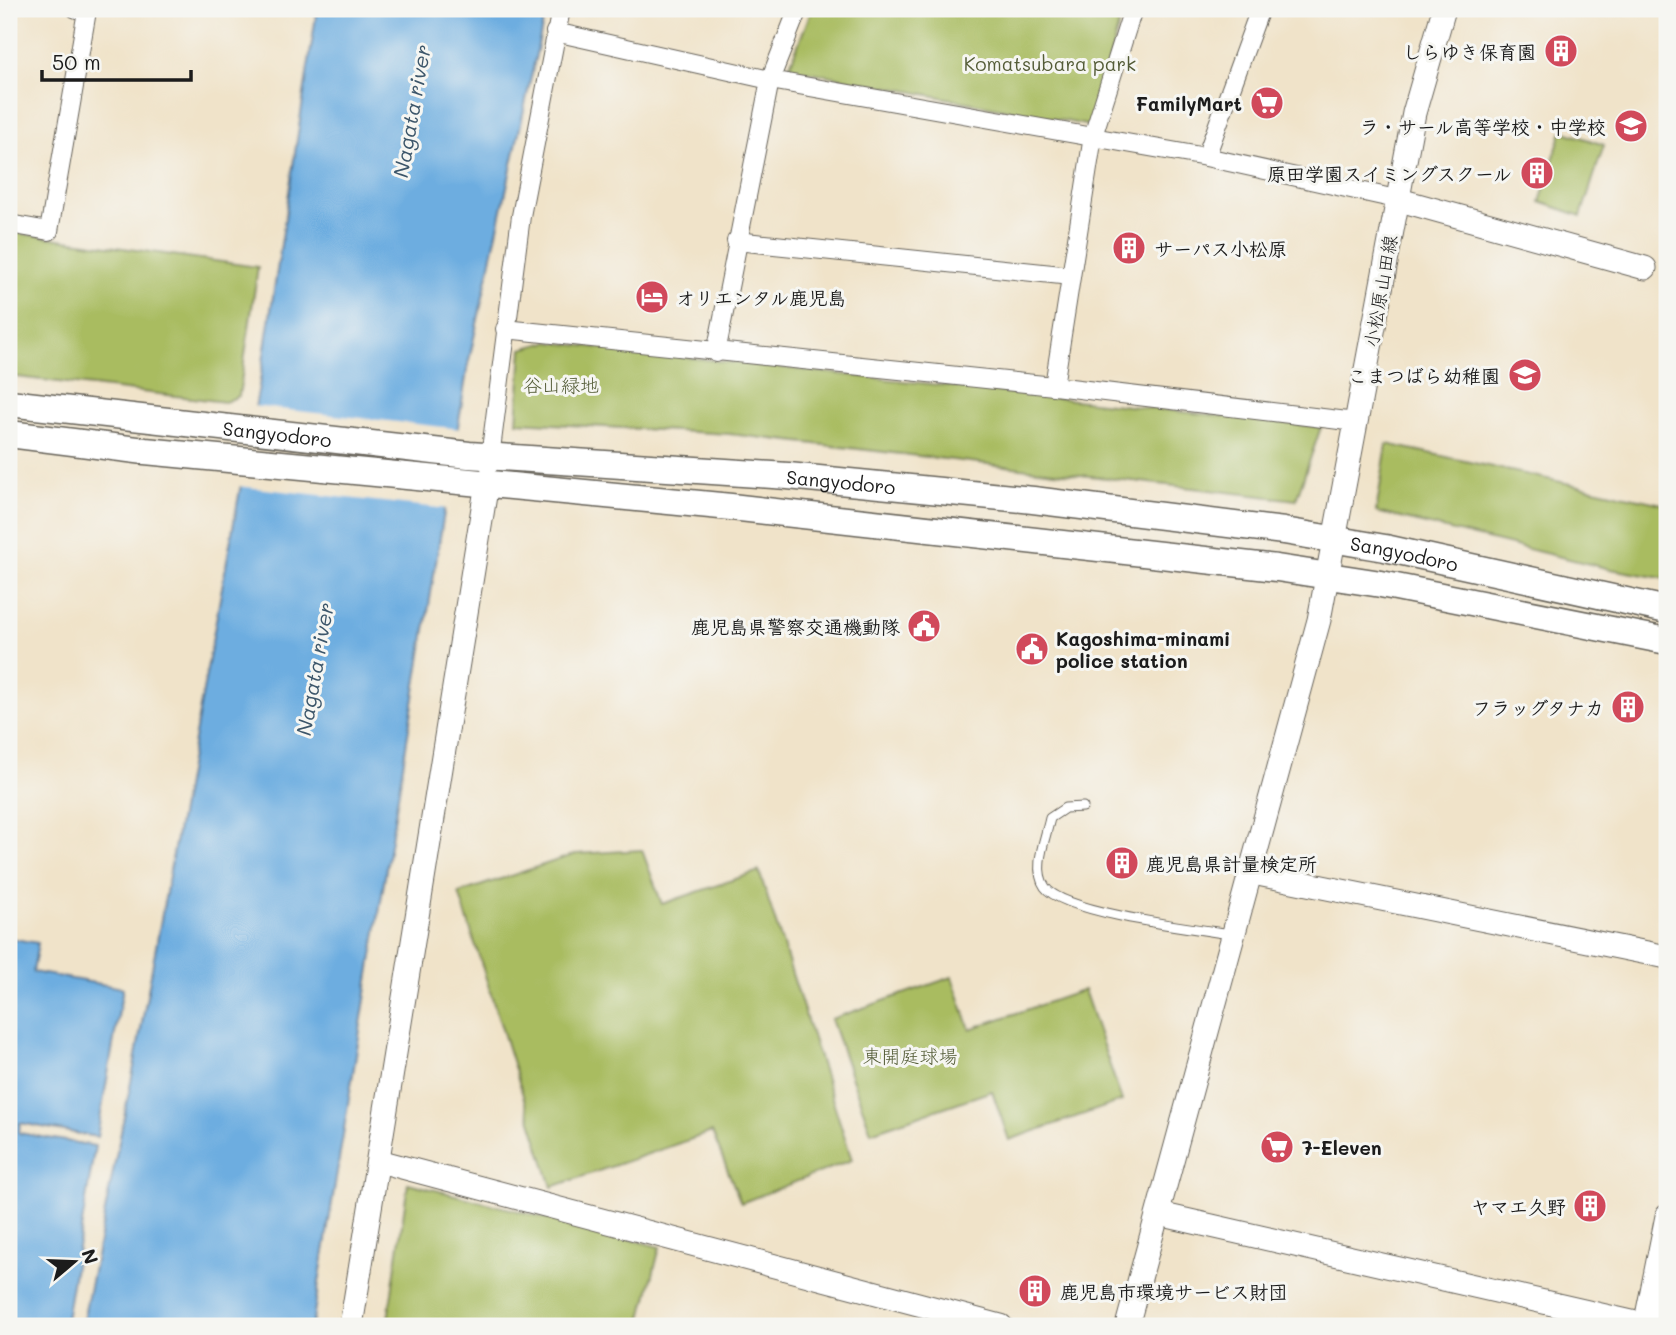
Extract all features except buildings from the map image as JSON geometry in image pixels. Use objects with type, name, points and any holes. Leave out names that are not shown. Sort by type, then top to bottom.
[{"type":"main road","name":"Sangyodoro","points":[[9,403],[240,431],[480,455],[788,476],[1033,500],[1333,539],[1667,610]]},
{"type":"main road","name":"Sangyodoro","points":[[9,434],[234,460],[772,512],[1277,568],[1667,641]]},
{"type":"street","points":[[9,224],[49,231],[88,11],[76,9]]},
{"type":"street","points":[[351,1326],[364,1232],[379,1161],[475,482],[505,329],[521,216],[561,9]]},
{"type":"street","points":[[716,353],[736,241],[770,80],[799,9]]},
{"type":"street","points":[[1054,386],[1093,136],[1133,9]]},
{"type":"street","points":[[1206,157],[1260,9]]},
{"type":"street","name":"小松原山田線","points":[[1127,1326],[1248,872],[1319,620],[1396,199],[1414,113],[1444,9]]},
{"type":"street","points":[[555,32],[770,80],[1206,157],[1396,199],[1645,268]]},
{"type":"street","points":[[736,241],[1071,276]]},
{"type":"street","points":[[505,329],[1054,386],[1356,422]]},
{"type":"street","points":[[1248,872],[1667,957]]},
{"type":"street","points":[[379,1161],[1001,1326]]},
{"type":"street","points":[[1158,1214],[1647,1326],[1667,1216]]},
{"type":"lane","points":[[1083,807],[1065,808],[1050,818],[1039,866],[1044,886],[1062,901],[1169,926],[1233,934]]},
{"type":"green space","name":"Komatsubara park","points":[[812,9],[1123,9],[1091,126],[789,68]]},
{"type":"green space","points":[[1562,131],[1604,145],[1581,216],[1540,202]]},
{"type":"green space","points":[[9,232],[258,267],[239,396],[225,402],[9,376]]},
{"type":"green space","name":"谷山緑地","points":[[547,342],[1321,427],[1296,500],[729,434],[517,422],[522,349]]},
{"type":"green space","points":[[1387,444],[1667,505],[1667,579],[1610,569],[1376,512]]},
{"type":"green space","points":[[642,850],[662,904],[759,871],[852,1160],[741,1203],[712,1132],[552,1187],[459,893],[576,854]]},
{"type":"green space","name":"東開庭球場","points":[[952,977],[970,1029],[1084,990],[1122,1101],[1009,1140],[992,1091],[871,1132],[831,1019]]},
{"type":"green space","points":[[408,1183],[660,1247],[640,1326],[387,1326]]},
{"type":"water","name":"Nagata river","points":[[317,9],[546,9],[468,365],[312,1326],[82,1326],[133,1072],[261,375]]},
{"type":"water","points":[[9,938],[38,943],[33,972],[123,988],[97,1137],[20,1123],[19,1133],[95,1146],[65,1326],[9,1326]]},
{"type":"pier","points":[[252,406],[461,429],[448,509],[237,486]]},
{"type":"place","name":"しらゆき保育園","points":[[1561,51]]},
{"type":"place","name":"FamilyMart","points":[[1267,103]]},
{"type":"place","name":"ラ・サール高等学校・中学校","points":[[1631,126]]},
{"type":"place","name":"原田学園スイミングスクール","points":[[1537,173]]},
{"type":"place","name":"サーパス小松原","points":[[1129,248]]},
{"type":"place","name":"オリエンタル鹿児島","points":[[652,297]]},
{"type":"place","name":"こまつばら幼稚園","points":[[1525,375]]},
{"type":"place","name":"鹿児島県警察交通機動隊","points":[[924,626]]},
{"type":"place","name":"Kagoshima-minami police station","points":[[1032,649]]},
{"type":"place","name":"フラッグタナカ","points":[[1628,707]]},
{"type":"place","name":"鹿児島県計量検定所","points":[[1122,863]]},
{"type":"place","name":"7-Eleven","points":[[1277,1147]]},
{"type":"place","name":"ヤマエ久野","points":[[1590,1206]]},
{"type":"place","name":"鹿児島市環境サービス財団","points":[[1035,1291]]}]
